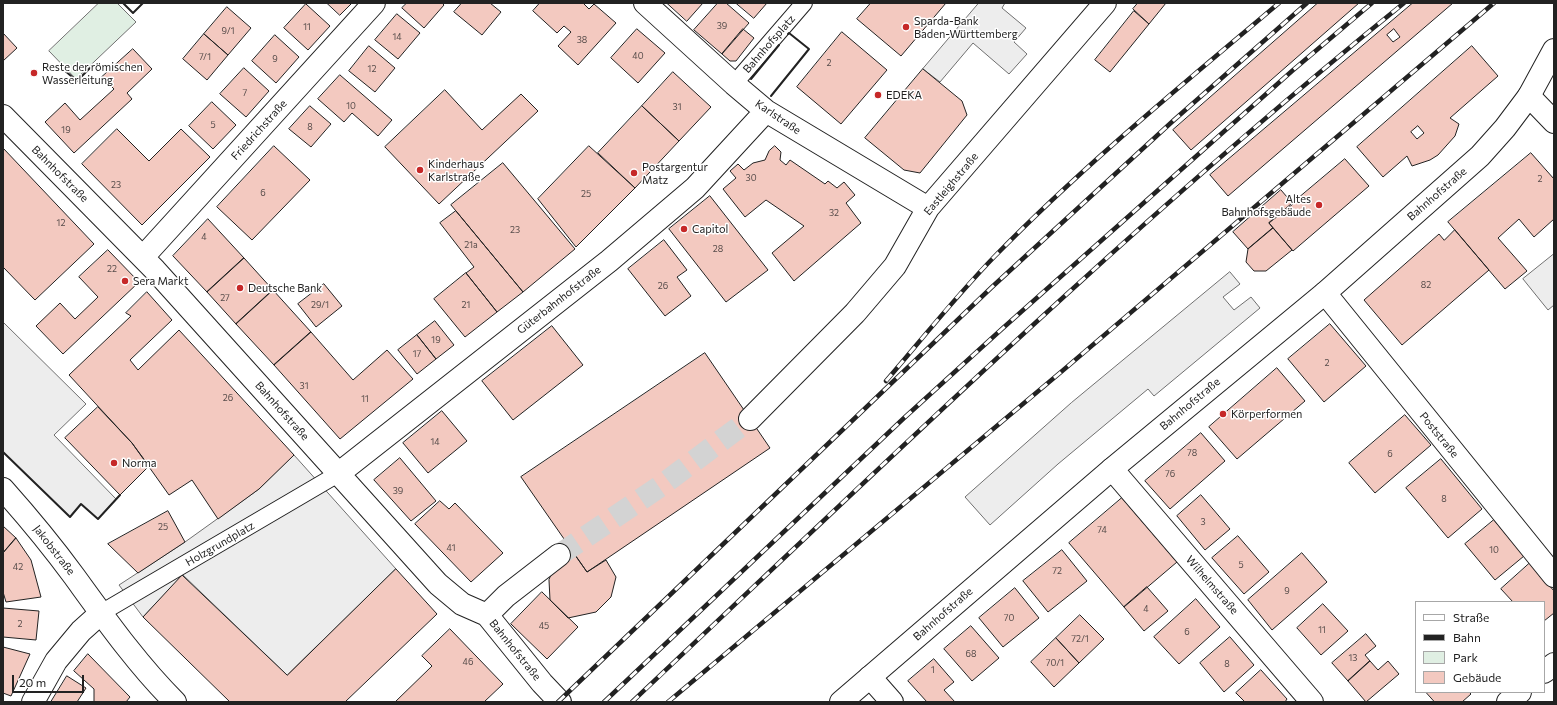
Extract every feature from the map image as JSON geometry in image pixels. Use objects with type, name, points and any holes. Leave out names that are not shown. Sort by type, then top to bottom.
[{"type":"street","name":"Friedrichstraße","points":[[143,257],[374,3]]},
{"type":"street","name":"Karlstraße","points":[[645,3],[766,111],[928,208]]},
{"type":"street","name":"Bahnhofsplatz","points":[[734,84],[804,3]]},
{"type":"street","name":"Eastleighstraße","points":[[750,419],[855,313],[895,266],[928,208],[1105,3]]},
{"type":"street","name":"Bahnhofstraße","points":[[841,702],[1112,469],[1325,293],[1480,156],[1505,128],[1529,96],[1554,50]]},
{"type":"street","points":[[1529,96],[1554,122]]},
{"type":"street","name":"Güterbahnhofstraße","points":[[338,474],[609,261],[694,188],[766,111]]},
{"type":"street","name":"Bahnhofstraße","points":[[3,116],[143,257],[438,584],[462,604],[487,615],[542,683],[560,702]]},
{"type":"street","name":"Poststraße","points":[[1325,293],[1554,576]]},
{"type":"street","name":"Wilhelmstraße","points":[[1112,469],[1312,702]]},
{"type":"street","name":"Holzgrundplatz","points":[[101,613],[338,474]]},
{"type":"street","name":"Jakobstraße","points":[[3,489],[56,552],[101,613],[155,681],[176,702]]},
{"type":"street","points":[[487,615],[506,596],[559,555]]},
{"type":"street","points":[[33,702],[56,661],[81,631],[101,613]]},
{"type":"street","points":[[1545,671],[1554,664]]},
{"type":"street","points":[[870,677],[892,702]]},
{"type":"street","points":[[1508,702],[1519,693]]},
{"type":"green space","points":[[99,3],[117,3],[136,22],[76,79],[49,51]]},
{"type":"shaded area","points":[[979,3],[1005,3],[1002,8],[1026,28],[1014,42],[1027,54],[1009,74],[973,43],[940,82],[923,69]]},
{"type":"shaded area","points":[[1554,254],[1554,305],[1548,310],[1523,279]]},
{"type":"shaded area","points":[[1230,272],[1240,284],[1223,297],[1234,310],[1251,297],[1260,308],[1154,396],[1148,389],[1058,464],[990,525],[965,497],[1071,403]]},
{"type":"shaded area","points":[[3,322],[86,404],[54,435],[116,499],[98,519],[81,504],[70,517],[3,452]]},
{"type":"shaded area","points":[[294,455],[396,569],[287,675],[183,575],[143,617],[119,585],[185,542],[259,489]]},
{"type":"building","points":[[327,3],[352,3],[340,15]]},
{"type":"building","points":[[407,3],[442,3],[444,5],[424,28],[402,8]]},
{"type":"building","points":[[462,3],[490,3],[501,12],[482,35],[454,12]]},
{"type":"building","points":[[540,3],[585,3],[584,4],[589,9],[594,4],[616,23],[578,65],[558,46],[571,32],[564,26],[557,33],[533,11]]},
{"type":"building","points":[[667,3],[703,3],[687,21]]},
{"type":"building","points":[[718,3],[726,3],[749,23],[722,54],[694,30]]},
{"type":"building","points":[[736,3],[767,3],[754,18]]},
{"type":"building","points":[[871,3],[946,3],[901,56],[857,19]]},
{"type":"building","points":[[1138,3],[1166,3],[1149,24],[1133,9]]},
{"type":"building","points":[[1318,3],[1359,3],[1191,150],[1173,130]]},
{"type":"building","points":[[1413,3],[1453,3],[1228,196],[1210,175]]},
{"type":"building","points":[[306,4],[330,26],[308,50],[284,28]]},
{"type":"building","points":[[227,7],[251,28],[228,55],[204,34]]},
{"type":"building","points":[[1134,11],[1149,24],[1110,72],[1095,60]]},
{"type":"building","points":[[397,14],[420,33],[398,59],[375,40]]},
{"type":"building","points":[[637,29],[665,53],[638,83],[611,58]]},
{"type":"building","points":[[743,29],[754,38],[736,61],[730,61],[722,54]]},
{"type":"building","points":[[1394,29],[1400,37],[1393,42],[1387,35]]},
{"type":"building","points":[[842,32],[887,70],[841,124],[797,87]]},
{"type":"building","points":[[3,33],[17,48],[3,61]]},
{"type":"building","points":[[204,34],[228,55],[207,80],[183,59]]},
{"type":"building","points":[[275,35],[299,57],[276,83],[252,61]]},
{"type":"building","points":[[369,46],[395,68],[375,92],[349,71]]},
{"type":"building","points":[[1472,46],[1498,76],[1450,118],[1459,124],[1455,136],[1438,155],[1430,160],[1412,166],[1407,156],[1383,177],[1357,147]]},
{"type":"building","points":[[133,49],[152,69],[127,93],[132,99],[74,153],[45,122],[65,103],[80,120],[114,89],[102,77]]},
{"type":"building","points":[[244,68],[269,91],[246,117],[220,94]]},
{"type":"building","points":[[923,69],[962,101],[967,115],[920,173],[904,170],[865,138]]},
{"type":"building","points":[[673,72],[711,107],[679,141],[642,106]]},
{"type":"building","points":[[340,75],[392,120],[378,136],[352,113],[344,122],[318,99]]},
{"type":"building","points":[[445,90],[482,130],[521,94],[538,111],[439,204],[385,147]]},
{"type":"building","points":[[212,102],[236,125],[213,149],[189,126]]},
{"type":"building","points":[[310,106],[331,124],[311,147],[289,129]]},
{"type":"building","points":[[642,106],[679,141],[635,188],[598,153]]},
{"type":"building","points":[[1418,126],[1424,133],[1417,139],[1411,132]]},
{"type":"building","points":[[117,129],[149,161],[181,129],[210,157],[142,225],[82,164]]},
{"type":"building","points":[[274,146],[310,180],[252,240],[217,207]]},
{"type":"building","points":[[589,146],[635,188],[576,247],[538,199]]},
{"type":"building","points":[[775,146],[781,152],[780,160],[786,165],[790,160],[825,184],[828,181],[837,188],[844,182],[855,195],[846,203],[861,223],[794,281],[772,253],[804,226],[766,200],[745,217],[723,189],[736,178],[730,171],[738,164],[744,170],[753,163],[765,160],[769,151]]},
{"type":"building","points":[[3,148],[94,244],[35,300],[3,267]]},
{"type":"building","points":[[1531,153],[1554,179],[1554,219],[1534,237],[1519,219],[1498,238],[1527,271],[1505,289],[1448,222]]},
{"type":"building","name":"Altes Bahnhofsgebäude","points":[[1345,159],[1369,186],[1293,251],[1269,223]]},
{"type":"building","points":[[503,163],[575,249],[523,292],[451,205]]},
{"type":"building","points":[[1281,190],[1293,204],[1269,223],[1273,228],[1248,249],[1233,232]]},
{"type":"building","points":[[710,196],[768,270],[726,302],[669,229]]},
{"type":"building","points":[[456,211],[523,292],[497,312],[466,273],[474,267],[440,223]]},
{"type":"building","points":[[208,219],[244,258],[207,292],[173,256]]},
{"type":"building","points":[[1273,228],[1292,250],[1266,271],[1254,271],[1246,262],[1248,249]]},
{"type":"building","points":[[1455,230],[1489,270],[1402,345],[1364,300],[1439,234],[1444,240]]},
{"type":"building","points":[[664,240],[687,270],[677,277],[691,296],[665,316],[628,269]]},
{"type":"building","points":[[108,250],[139,282],[63,354],[36,326],[60,303],[75,319],[98,297],[79,277]]},
{"type":"building","points":[[244,258],[273,290],[236,324],[207,292]]},
{"type":"building","points":[[466,273],[497,312],[465,337],[434,299]]},
{"type":"building","points":[[324,284],[342,306],[316,327],[298,304]]},
{"type":"building","points":[[273,290],[311,332],[274,365],[236,324]]},
{"type":"building","points":[[147,292],[172,320],[130,360],[138,370],[179,330],[294,455],[259,489],[218,519],[192,480],[169,495],[132,443],[69,375],[131,316],[126,313]]},
{"type":"building","points":[[435,321],[454,345],[436,359],[417,335]]},
{"type":"building","points":[[1330,324],[1366,366],[1324,402],[1288,359]]},
{"type":"building","points":[[552,326],[583,365],[513,420],[482,381]]},
{"type":"building","points":[[311,332],[353,380],[387,350],[413,379],[340,439],[274,365]]},
{"type":"building","points":[[417,335],[436,359],[417,374],[398,350]]},
{"type":"building","points":[[705,353],[770,448],[587,572],[521,477]]},
{"type":"building","points":[[1277,368],[1305,401],[1237,459],[1209,427]]},
{"type":"building","points":[[98,407],[132,443],[149,466],[120,495],[65,438]]},
{"type":"building","points":[[442,411],[467,441],[428,473],[403,443]]},
{"type":"building","points":[[1405,415],[1431,445],[1375,493],[1349,463]]},
{"type":"building","points":[[1201,433],[1225,461],[1170,509],[1145,481]]},
{"type":"building","points":[[400,458],[436,501],[411,521],[374,480]]},
{"type":"building","points":[[1441,459],[1482,509],[1448,538],[1406,488]]},
{"type":"building","points":[[1201,495],[1230,529],[1205,550],[1177,516]]},
{"type":"building","points":[[1122,498],[1177,562],[1124,607],[1069,543]]},
{"type":"building","points":[[440,501],[449,509],[455,503],[503,553],[471,582],[415,524]]},
{"type":"building","points":[[168,511],[185,542],[138,573],[108,544]]},
{"type":"building","points":[[1494,520],[1524,556],[1495,580],[1465,544]]},
{"type":"building","points":[[3,526],[16,538],[3,553]]},
{"type":"building","points":[[1238,536],[1269,572],[1244,594],[1212,558]]},
{"type":"building","points":[[16,538],[31,560],[41,597],[6,602],[3,592],[3,553]]},
{"type":"building","points":[[565,541],[587,572],[606,560],[616,577],[611,597],[596,612],[568,618],[550,600],[549,580]]},
{"type":"building","points":[[1062,550],[1087,581],[1048,612],[1023,581]]},
{"type":"building","points":[[1302,553],[1327,582],[1272,630],[1248,600]]},
{"type":"building","points":[[1530,563],[1554,591],[1554,613],[1545,620],[1545,601],[1512,601],[1501,589]]},
{"type":"building","points":[[396,569],[437,614],[345,702],[230,702],[143,617],[182,575],[287,675]]},
{"type":"building","points":[[1147,587],[1168,611],[1144,631],[1124,607]]},
{"type":"building","points":[[1015,588],[1039,618],[1003,647],[979,618]]},
{"type":"building","points":[[542,592],[578,627],[547,659],[511,624]]},
{"type":"building","points":[[1196,599],[1220,627],[1179,664],[1154,637]]},
{"type":"building","points":[[1323,604],[1348,631],[1321,655],[1297,628]]},
{"type":"building","points":[[3,608],[39,611],[36,640],[3,637]]},
{"type":"building","points":[[1080,615],[1104,639],[1079,663],[1056,638]]},
{"type":"building","points":[[971,626],[999,658],[972,681],[944,649]]},
{"type":"building","points":[[450,629],[503,684],[484,702],[395,702],[432,666],[422,656]]},
{"type":"building","points":[[1366,634],[1376,646],[1365,655],[1370,661],[1348,681],[1332,663]]},
{"type":"building","points":[[1230,637],[1254,665],[1224,692],[1200,663]]},
{"type":"building","points":[[1056,638],[1079,663],[1054,687],[1031,662]]},
{"type":"building","points":[[3,647],[30,654],[11,696],[3,693]]},
{"type":"building","points":[[88,654],[130,697],[126,702],[94,702],[94,689],[74,671]]},
{"type":"building","points":[[934,659],[954,682],[944,690],[955,702],[927,702],[908,681]]},
{"type":"building","points":[[1370,661],[1378,670],[1388,661],[1399,674],[1366,702],[1348,681]]},
{"type":"building","points":[[1261,670],[1287,699],[1285,702],[1245,702],[1236,693]]},
{"type":"building","points":[[67,676],[86,688],[77,702],[51,702]]},
{"type":"building","points":[[1427,693],[1471,694],[1462,702],[1435,702]]},
{"type":"tunnel","points":[[559,555],[662,485],[750,419]]},
{"type":"railway","points":[[886,381],[967,286],[1029,222],[1134,126],[1279,3]]},
{"type":"railway","points":[[558,702],[992,287],[1174,120],[1307,3]]},
{"type":"railway","points":[[604,702],[904,418],[1292,71],[1372,3]]},
{"type":"railway","points":[[632,702],[1011,345],[1108,257],[1304,86],[1404,3]]},
{"type":"railway","points":[[668,702],[1061,372],[1494,3]]},
{"type":"wall","points":[[123,3],[133,13],[143,3]]},
{"type":"wall","points":[[771,96],[809,49],[789,33],[788,34]]},
{"type":"wall","points":[[751,79],[779,45]]},
{"type":"wall","points":[[64,70],[77,81],[90,68]]},
{"type":"wall","points":[[3,452],[70,517],[81,504],[98,519],[120,495]]},
{"type":"place","name":"Sparda-Bank Baden-Württemberg","points":[[906,27]]},
{"type":"place","name":"Reste der römischen Wasserleitung","points":[[34,73]]},
{"type":"place","name":"EDEKA","points":[[878,95]]},
{"type":"place","name":"Kinderhaus Karlstraße","points":[[420,170]]},
{"type":"place","name":"Postargentur Matz","points":[[634,173]]},
{"type":"place","name":"Altes Bahnhofsgebäude","points":[[1319,205]]},
{"type":"place","name":"Capitol","points":[[684,229]]},
{"type":"place","name":"Sera Markt","points":[[125,281]]},
{"type":"place","name":"Deutsche Bank","points":[[240,288]]},
{"type":"place","name":"Körperformen","points":[[1223,414]]},
{"type":"place","name":"Norma","points":[[114,463]]}]
